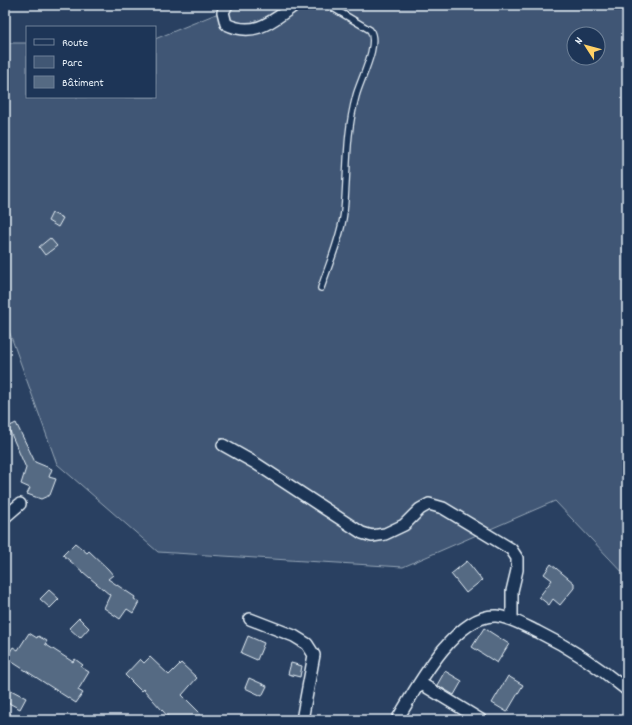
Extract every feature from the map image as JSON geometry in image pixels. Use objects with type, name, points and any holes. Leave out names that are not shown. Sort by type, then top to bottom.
[{"type":"street","points":[[227,5],[223,12],[226,24],[238,30],[263,28],[295,5]]},
{"type":"street","points":[[223,445],[255,463],[362,532],[372,536],[385,534],[404,525],[420,509],[429,504],[443,508],[511,549],[517,558],[517,570],[512,591],[512,620]]},
{"type":"street","points":[[5,517],[20,504]]},
{"type":"street","points":[[397,720],[441,649],[468,625],[482,618],[495,616],[512,620],[564,644],[598,666],[627,690]]},
{"type":"street","points":[[250,619],[294,636],[307,644],[314,655],[302,720]]},
{"type":"street","points":[[420,683],[481,720]]},
{"type":"lane","points":[[321,288],[344,213],[347,138],[356,96],[372,51],[374,36],[370,30],[328,5]]},
{"type":"green space","points":[[238,5],[627,5],[627,577],[555,501],[403,567],[158,552],[57,464],[5,320],[5,43],[26,43],[26,98],[156,98],[156,39]]},
{"type":"building","points":[[52,213],[63,218],[58,227],[48,221]]},
{"type":"building","points":[[50,238],[57,246],[45,255],[39,247]]},
{"type":"building","points":[[16,423],[35,462],[52,469],[49,477],[56,479],[50,495],[41,499],[27,494],[30,488],[21,484],[26,468],[8,427]]},
{"type":"building","points":[[75,543],[87,553],[89,551],[108,569],[113,575],[108,579],[135,597],[134,599],[139,602],[133,613],[127,609],[120,619],[104,608],[110,595],[63,555]]},
{"type":"building","points":[[467,561],[482,580],[466,593],[451,574]]},
{"type":"building","points":[[551,564],[574,583],[574,588],[560,605],[553,599],[549,605],[539,597],[552,580],[544,574]]},
{"type":"building","points":[[49,590],[59,599],[50,608],[40,599]]},
{"type":"building","points":[[79,618],[89,628],[80,638],[69,628]]},
{"type":"building","points":[[484,628],[509,644],[497,663],[472,647]]},
{"type":"building","points":[[29,633],[37,638],[38,636],[47,641],[45,644],[73,662],[75,659],[83,665],[81,667],[89,672],[78,690],[83,693],[76,703],[6,658],[13,647],[18,650]]},
{"type":"building","points":[[248,636],[264,643],[257,660],[241,653]]},
{"type":"building","points":[[150,657],[169,675],[181,663],[197,678],[182,695],[201,714],[195,720],[171,720],[143,689],[141,691],[125,675],[140,659],[144,663]]},
{"type":"building","points":[[291,663],[302,666],[300,677],[288,674]]},
{"type":"building","points":[[445,671],[462,681],[454,695],[437,685]]},
{"type":"building","points":[[508,676],[523,685],[507,712],[492,703]]},
{"type":"building","points":[[249,678],[267,686],[262,696],[245,688]]},
{"type":"building","points":[[9,689],[26,698],[20,709],[5,701],[5,695]]}]
